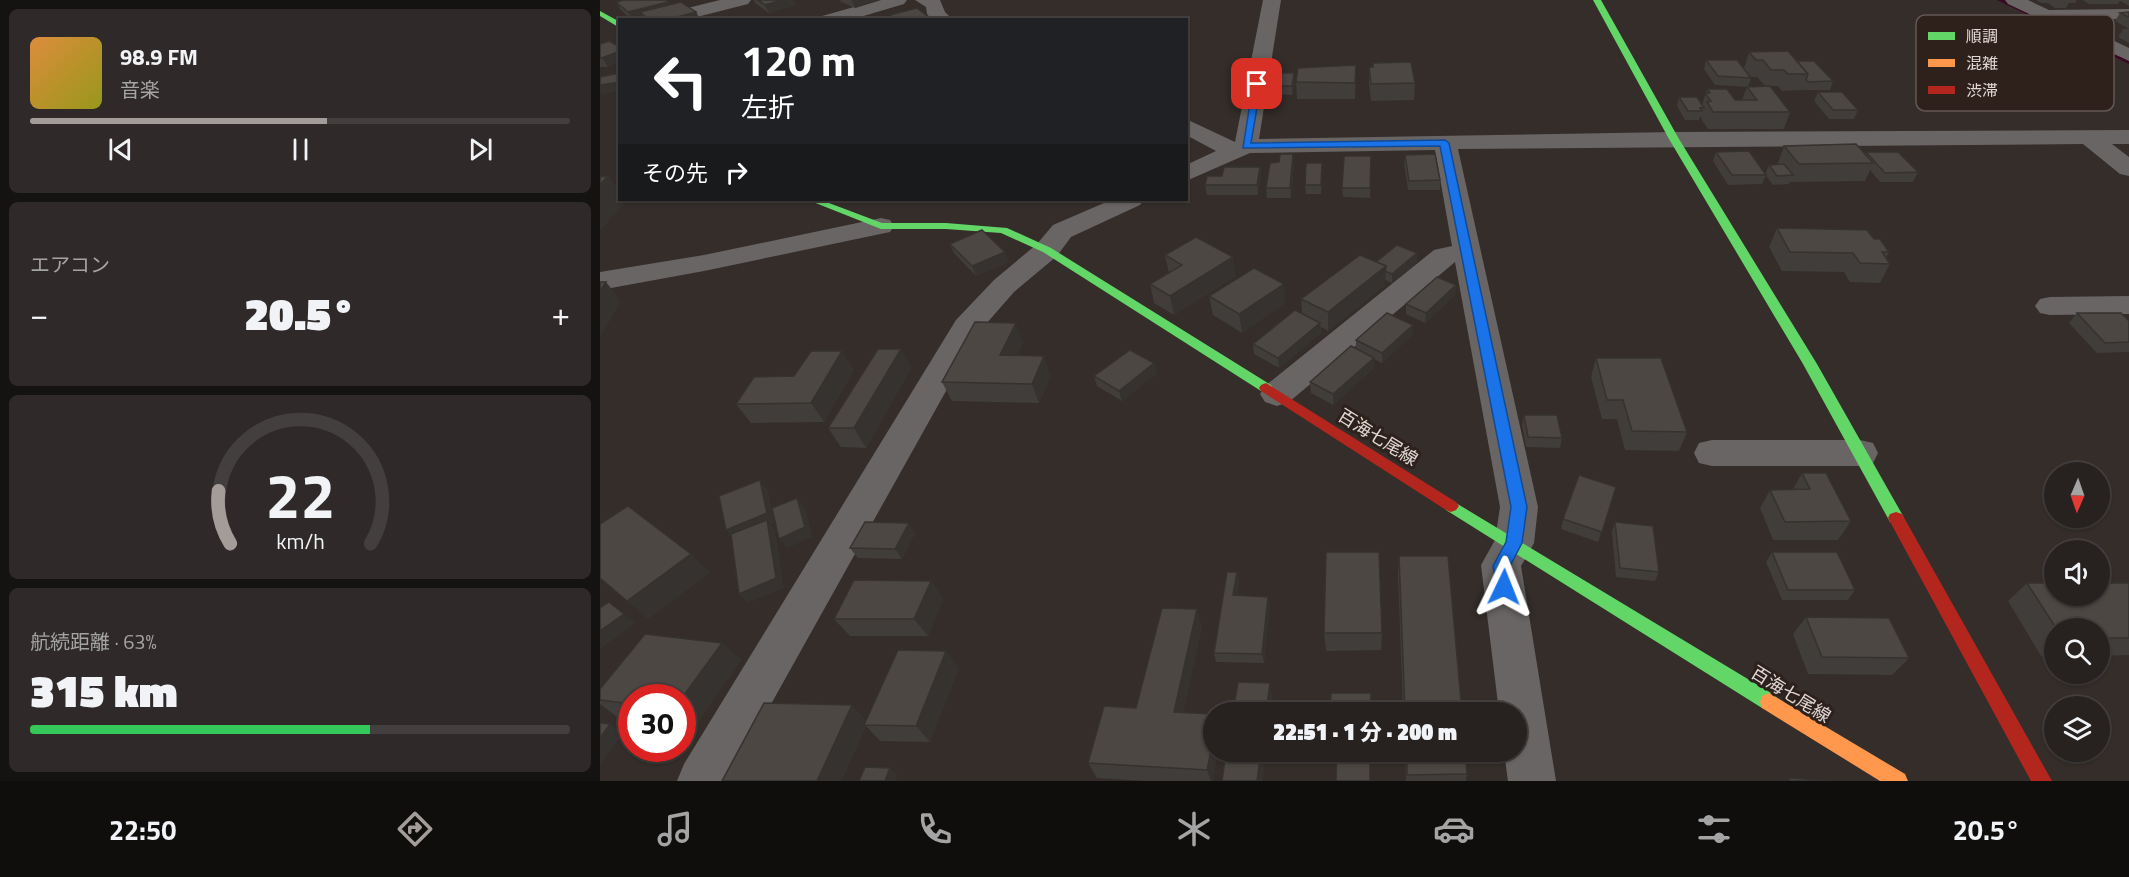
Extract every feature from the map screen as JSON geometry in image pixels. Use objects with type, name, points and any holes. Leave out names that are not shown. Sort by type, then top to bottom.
[{"type":"main road","points":[[1597,0],[1674,139],[1810,364],[2042,781]]},
{"type":"main road","points":[[600,13],[618,25]]},
{"type":"main road","name":"百海七尾線","points":[[816,201],[882,226],[946,226],[1003,230],[1047,250],[1898,781]]},
{"type":"street","points":[[669,18],[742,0]]},
{"type":"street","points":[[837,15],[898,0]]},
{"type":"street","points":[[924,0],[934,4],[936,14],[941,18]]},
{"type":"street","points":[[1240,149],[1272,0]]},
{"type":"street","points":[[2014,0],[2044,14],[2129,14]]},
{"type":"street","points":[[2114,48],[2129,55]]},
{"type":"street","points":[[1188,127],[1240,149]]},
{"type":"street","points":[[1188,173],[1240,149],[1674,139],[2129,136]]},
{"type":"street","points":[[2088,137],[2129,169]]},
{"type":"street","points":[[1445,143],[1519,507],[1514,543],[1501,566],[1532,781]]},
{"type":"street","points":[[701,781],[967,327],[1004,286],[1047,250],[1062,231],[1129,201]]},
{"type":"street","points":[[600,281],[704,263],[882,226]]},
{"type":"street","points":[[1277,394],[1444,256],[1468,252]]},
{"type":"street","points":[[2050,306],[2129,304]]},
{"type":"street","points":[[1712,453],[1860,453]]},
{"type":"building","points":[[666,0],[668,2],[628,12],[616,2]]},
{"type":"building","points":[[758,0],[782,0],[765,5]]},
{"type":"building","points":[[681,2],[696,12],[674,18],[647,18],[640,12]]},
{"type":"building","points":[[917,8],[930,18],[893,18],[890,15]]},
{"type":"building","points":[[609,41],[618,46],[618,52],[600,58],[600,44]]},
{"type":"building","points":[[1788,51],[1808,74],[1788,74],[1784,70],[1771,70],[1763,60],[1756,60],[1749,52]]},
{"type":"building","points":[[1706,60],[1737,60],[1751,78],[1718,76]]},
{"type":"building","points":[[1797,61],[1814,61],[1833,81],[1808,82],[1806,80],[1808,74]]},
{"type":"building","points":[[1411,62],[1415,83],[1371,84],[1369,67],[1373,67],[1373,63]]},
{"type":"building","points":[[1356,65],[1355,83],[1296,82],[1298,68]]},
{"type":"building","points":[[618,73],[618,82],[600,85],[600,77]]},
{"type":"building","points":[[1274,73],[1294,73],[1292,86],[1271,86]]},
{"type":"building","points":[[1770,86],[1790,112],[1713,112],[1707,102],[1711,101],[1705,93],[1710,93],[1707,89],[1727,89],[1735,100],[1757,100],[1747,87]]},
{"type":"building","points":[[1818,92],[1842,92],[1858,110],[1833,110]]},
{"type":"building","points":[[1679,97],[1697,97],[1704,108],[1700,108],[1702,111],[1688,111]]},
{"type":"building","points":[[1856,144],[1873,163],[1799,164],[1784,146]]},
{"type":"building","points":[[1749,151],[1766,175],[1732,175],[1716,152]]},
{"type":"building","points":[[1866,152],[1898,152],[1918,172],[1885,173]]},
{"type":"building","points":[[1280,154],[1293,154],[1290,188],[1266,188],[1270,163],[1279,162]]},
{"type":"building","points":[[1435,154],[1440,180],[1409,181],[1405,155]]},
{"type":"building","points":[[1344,156],[1371,156],[1370,188],[1342,188]]},
{"type":"building","points":[[1306,163],[1322,163],[1321,185],[1305,185]]},
{"type":"building","points":[[1784,164],[1793,175],[1777,176],[1769,165]]},
{"type":"building","points":[[1224,167],[1260,167],[1257,185],[1205,185],[1207,176],[1222,176]]},
{"type":"building","points":[[608,176],[600,185],[600,177]]},
{"type":"building","points":[[1777,228],[1867,230],[1874,239],[1880,239],[1889,252],[1882,252],[1890,264],[1860,263],[1853,253],[1790,252]]},
{"type":"building","points":[[982,230],[1005,252],[972,266],[950,244]]},
{"type":"building","points":[[1196,237],[1233,257],[1170,296],[1150,284],[1182,265],[1165,255]]},
{"type":"building","points":[[1397,245],[1417,253],[1392,274],[1385,271],[1386,266],[1376,262]]},
{"type":"building","points":[[1360,255],[1386,266],[1328,312],[1301,299]]},
{"type":"building","points":[[1254,268],[1284,284],[1239,314],[1209,296]]},
{"type":"building","points":[[1437,277],[1456,285],[1426,313],[1406,304]]},
{"type":"building","points":[[600,282],[606,282],[600,291]]},
{"type":"building","points":[[1295,310],[1320,323],[1278,358],[1253,344]]},
{"type":"building","points":[[1387,313],[1413,325],[1382,353],[1356,340]]},
{"type":"building","points":[[2077,313],[2121,313],[2129,321],[2129,342],[2105,343]]},
{"type":"building","points":[[975,322],[1016,323],[1000,355],[1044,356],[1032,384],[942,382]]},
{"type":"building","points":[[1351,346],[1374,358],[1333,394],[1310,382]]},
{"type":"building","points":[[878,349],[901,349],[854,428],[828,428]]},
{"type":"building","points":[[1130,350],[1154,363],[1119,391],[1094,376]]},
{"type":"building","points":[[811,351],[842,351],[811,403],[736,404],[754,377],[794,376]]},
{"type":"building","points":[[1596,358],[1661,358],[1687,432],[1632,431],[1623,400],[1607,400]]},
{"type":"building","points":[[1524,415],[1557,415],[1562,438],[1528,437]]},
{"type":"building","points":[[1802,473],[1826,473],[1851,521],[1785,522],[1770,490],[1810,489]]},
{"type":"building","points":[[1579,475],[1616,487],[1602,532],[1563,519]]},
{"type":"building","points":[[760,480],[767,513],[726,530],[719,496]]},
{"type":"building","points":[[797,498],[805,527],[779,539],[772,508]]},
{"type":"building","points":[[628,506],[691,554],[627,601],[600,578],[600,524]]},
{"type":"building","points":[[767,520],[776,578],[739,594],[731,534]]},
{"type":"building","points":[[865,522],[909,523],[895,549],[850,548]]},
{"type":"building","points":[[1615,522],[1653,526],[1659,572],[1620,568]]},
{"type":"building","points":[[1326,552],[1379,552],[1382,633],[1324,633]]},
{"type":"building","points":[[1772,552],[1837,552],[1855,590],[1788,590]]},
{"type":"building","points":[[1399,556],[1448,556],[1461,702],[1405,702]]},
{"type":"building","points":[[1227,572],[1237,572],[1233,595],[1268,597],[1262,654],[1214,653]]},
{"type":"building","points":[[854,580],[931,581],[914,619],[834,619]]},
{"type":"building","points":[[2027,583],[2044,583],[2044,606],[2110,606],[2110,583],[2129,583],[2129,638],[2110,638],[2110,618],[2050,618]]},
{"type":"building","points":[[609,602],[624,614],[600,631],[600,608]]},
{"type":"building","points":[[1162,608],[1197,609],[1174,712],[1203,713],[1203,762],[1209,762],[1207,770],[1088,763],[1104,706],[1136,708]]},
{"type":"building","points":[[1806,617],[1889,618],[1909,658],[1822,657]]},
{"type":"building","points":[[645,634],[722,643],[692,684],[618,684],[618,702],[600,700],[600,689]]},
{"type":"building","points":[[898,650],[946,651],[916,726],[864,725]]},
{"type":"building","points":[[1238,682],[1270,683],[1267,702],[1235,702]]},
{"type":"building","points":[[1331,693],[1371,693],[1371,702],[1331,702]]},
{"type":"building","points":[[764,703],[852,705],[817,781],[722,781]]},
{"type":"building","points":[[600,723],[610,724],[600,738]]},
{"type":"building","points":[[1225,762],[1260,762],[1257,781],[1222,781]]},
{"type":"building","points":[[1337,762],[1370,762],[1370,781],[1336,781]]},
{"type":"building","points":[[1407,762],[1466,762],[1467,774],[1407,775]]},
{"type":"building","points":[[865,767],[890,768],[885,781],[859,781]]},
{"type":"building","points":[[1789,778],[1831,781],[1790,781]]},
{"type":"waterway","points":[[2000,0],[2031,15]]},
{"type":"waterway","points":[[2114,55],[2129,62]]},
{"type":"traffic: fast","points":[[1597,0],[1674,139],[1810,364],[1896,518]]},
{"type":"traffic: fast","points":[[600,13],[618,25]]},
{"type":"traffic: fast","points":[[816,201],[881,226],[946,226],[1003,230],[1047,250],[1266,388]]},
{"type":"traffic: fast","points":[[1451,506],[1769,702]]},
{"type":"traffic: slow","points":[[1769,702],[1898,781]]},
{"type":"traffic: jam","points":[[1266,388],[1451,506]]},
{"type":"traffic: jam","points":[[1896,518],[2042,781]]},
{"type":"route","points":[[1257,84],[1246,146],[1445,143],[1519,507],[1514,543],[1501,566],[1504,587]]}]
